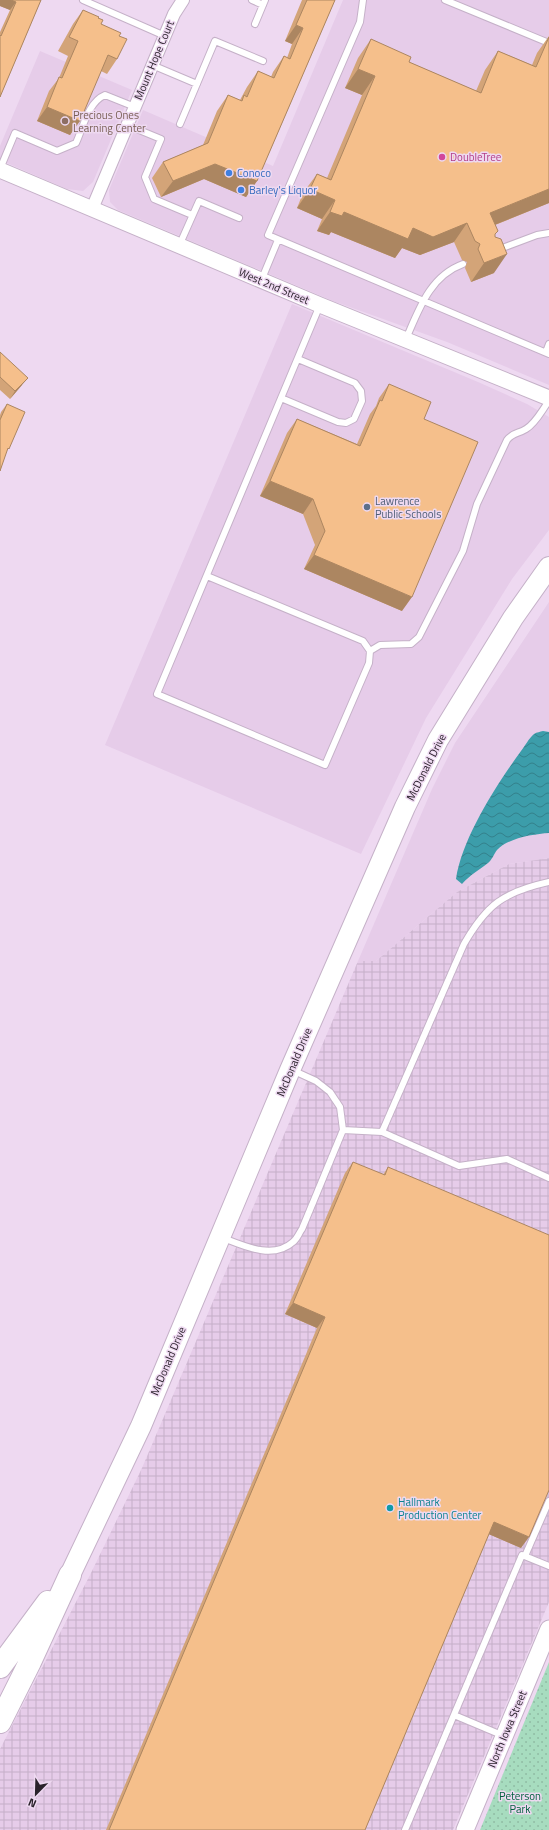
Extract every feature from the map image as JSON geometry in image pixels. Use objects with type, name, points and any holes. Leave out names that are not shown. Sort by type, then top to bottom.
[{"type":"highway","name":"McDonald Drive","points":[[70,1575],[141,1426],[290,1070],[392,836],[438,740],[513,618],[549,566]]},
{"type":"highway","points":[[0,1667],[70,1575]]},
{"type":"highway","points":[[0,1722],[30,1662],[70,1575]]},
{"type":"main road","name":"North Iowa Street","points":[[465,1830],[549,1629]]},
{"type":"street","name":"Mount Hope Court","points":[[92,209],[164,36],[182,0]]},
{"type":"street","name":"West 2nd Street","points":[[0,170],[320,306],[406,339],[549,398]]},
{"type":"lane","points":[[83,0],[164,36]]},
{"type":"lane","points":[[252,0],[264,2],[255,24]]},
{"type":"lane","points":[[363,0],[360,22],[268,235],[547,353],[549,344]]},
{"type":"lane","points":[[445,0],[549,43]]},
{"type":"lane","points":[[180,124],[215,41],[263,61]]},
{"type":"lane","points":[[152,65],[197,84]]},
{"type":"lane","points":[[0,170],[15,133],[57,150],[76,143],[93,104],[99,98],[105,95],[135,106]]},
{"type":"lane","points":[[127,125],[161,140],[144,177],[154,199],[192,216]]},
{"type":"lane","points":[[179,246],[199,201],[239,218]]},
{"type":"lane","points":[[494,252],[537,235],[549,233]]},
{"type":"lane","points":[[261,281],[278,240]]},
{"type":"lane","points":[[406,339],[423,301],[437,279],[456,266],[463,264]]},
{"type":"lane","points":[[207,576],[363,641],[370,651],[369,663],[325,765],[157,694],[320,306]]},
{"type":"lane","points":[[281,398],[338,422],[346,423],[354,418],[362,401],[361,391],[355,383],[298,358]]},
{"type":"lane","points":[[370,651],[380,645],[411,644],[419,637],[463,551],[477,504],[507,440],[512,434],[526,429],[536,419],[549,401]]},
{"type":"lane","points":[[382,1132],[464,944],[477,922],[495,904],[512,892],[549,882]]},
{"type":"lane","points":[[220,1237],[251,1249],[267,1251],[281,1248],[293,1242],[302,1229],[343,1130],[340,1107],[330,1092],[316,1081],[290,1070]]},
{"type":"lane","points":[[343,1130],[382,1132],[459,1166],[507,1159],[549,1178]]},
{"type":"lane","points":[[525,1556],[549,1501]]},
{"type":"lane","points":[[405,1830],[522,1555],[549,1566]]},
{"type":"lane","points":[[454,1715],[504,1736]]},
{"type":"shaded area","points":[[343,0],[549,0],[549,385],[447,342],[333,301],[118,210],[110,202],[109,190],[143,110],[273,166]]},
{"type":"shaded area","name":"Precious Ones Learning Center","points":[[40,51],[132,90],[93,182],[83,191],[67,189],[0,160],[0,146]]},
{"type":"shaded area","points":[[292,304],[478,382],[527,404],[549,417],[549,530],[512,579],[426,718],[361,854],[105,745]]},
{"type":"shaded area","points":[[549,602],[549,858],[509,864],[457,892],[376,961],[358,961],[432,789],[455,743]]},
{"type":"shaded area","points":[[549,858],[549,1602],[453,1830],[0,1830],[0,1749],[91,1573],[142,1468],[358,961],[376,961],[457,892],[509,864]]},
{"type":"green space","name":"Peterson Park","points":[[549,1662],[549,1830],[480,1830]]},
{"type":"water","points":[[537,732],[549,732],[549,833],[522,837],[508,842],[497,850],[489,862],[462,884],[456,879],[465,846],[491,795],[529,740]]},
{"type":"building","points":[[11,0],[41,0],[0,97],[0,35],[1,36],[16,2]]},
{"type":"building","points":[[307,0],[335,0],[257,181],[215,164],[173,181],[163,162],[208,143],[228,95],[242,101],[244,95],[247,97],[258,71],[274,78],[284,56],[290,59],[303,28],[296,25]]},
{"type":"building","points":[[83,10],[99,17],[98,18],[103,20],[101,24],[121,33],[119,36],[127,39],[117,59],[108,55],[80,121],[47,107],[59,77],[62,78],[78,41],[69,37]]},
{"type":"building","name":"DoubleTree","points":[[549,37],[549,189],[490,213],[498,231],[495,234],[495,237],[501,239],[507,254],[484,263],[478,249],[480,244],[475,241],[467,223],[433,237],[413,228],[408,239],[344,212],[342,216],[330,212],[335,200],[310,189],[317,174],[331,180],[375,76],[358,69],[371,39],[411,57],[409,62],[481,93],[498,51],[536,67]]},
{"type":"building","points":[[0,352],[28,378],[15,391],[0,377]]},
{"type":"building","name":"Lawrence Public Schools","points":[[389,384],[431,402],[424,419],[478,442],[412,597],[314,555],[325,531],[313,499],[270,481],[297,419],[360,446],[380,400],[382,401]]},
{"type":"building","points":[[7,404],[25,412],[9,449],[8,448],[0,471],[0,420]]},
{"type":"building","name":"Hallmark Production Center","points":[[353,1162],[385,1175],[388,1167],[549,1235],[549,1490],[529,1537],[494,1522],[365,1830],[109,1830],[325,1317],[293,1303]]},
{"type":"place","name":"Precious Ones Learning Center","points":[[65,121]]},
{"type":"place","name":"DoubleTree","points":[[442,157]]},
{"type":"place","name":"Conoco","points":[[229,173]]},
{"type":"place","name":"Barley's Liquor","points":[[241,190]]},
{"type":"place","name":"Lawrence Public Schools","points":[[367,507]]},
{"type":"place","name":"Hallmark Production Center","points":[[390,1508]]}]
